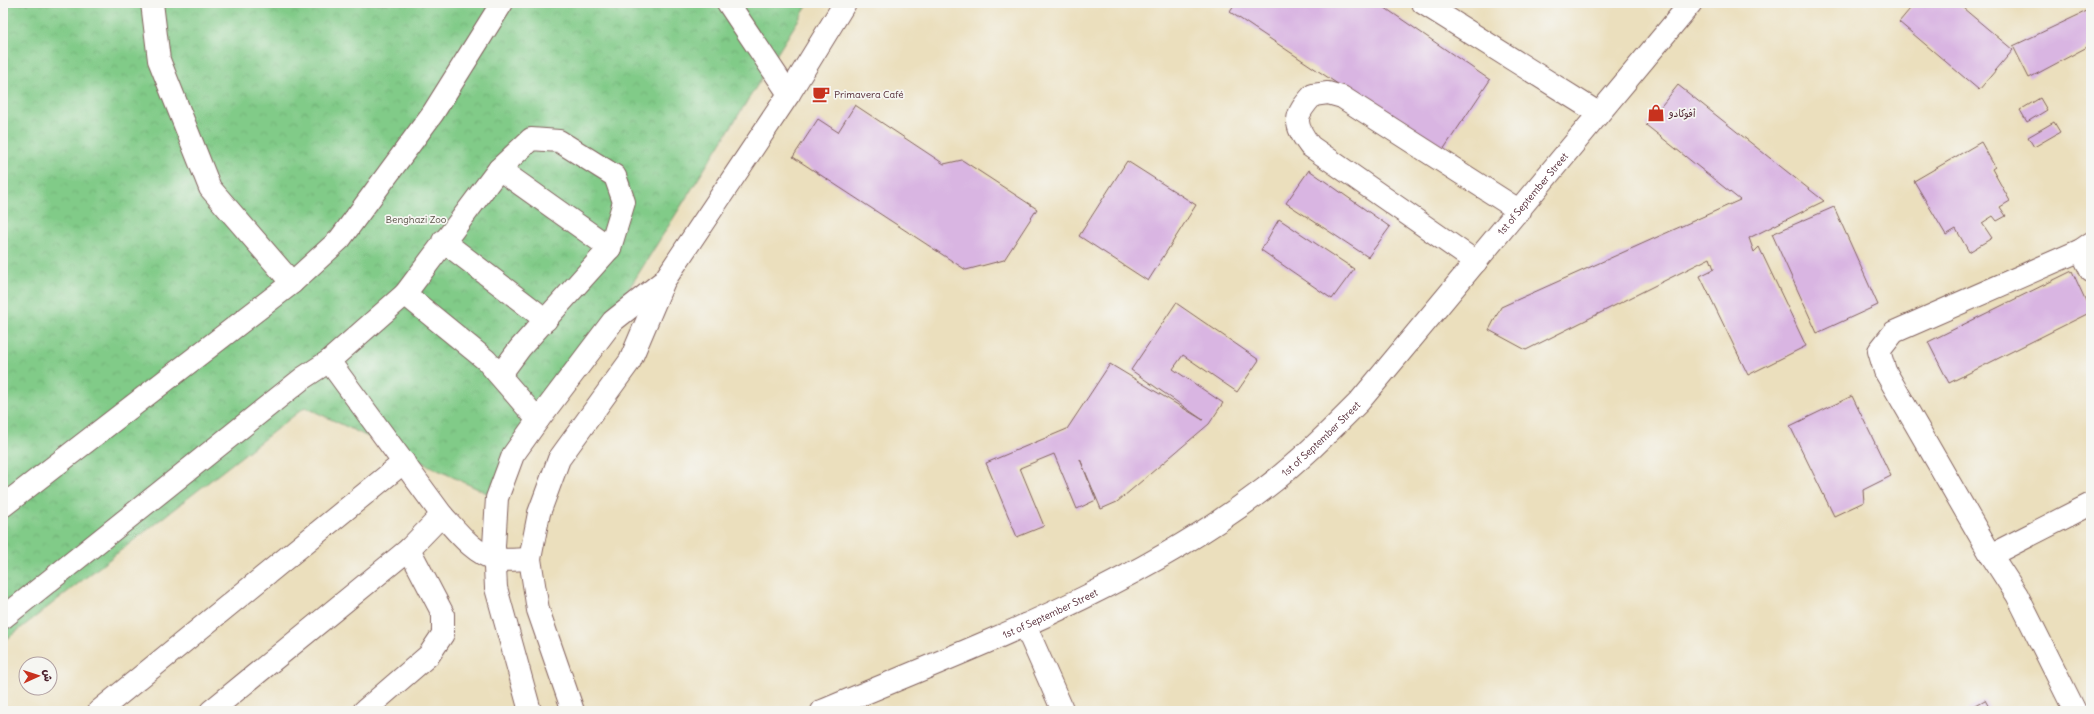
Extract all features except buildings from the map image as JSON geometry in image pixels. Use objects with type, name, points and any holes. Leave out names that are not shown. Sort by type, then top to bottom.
[{"type":"street","points":[[152,3],[159,60],[210,188],[292,283]]},
{"type":"street","points":[[3,506],[292,283],[340,239],[433,113],[502,3]]},
{"type":"street","points":[[728,3],[789,94]]},
{"type":"street","points":[[573,710],[538,610],[530,559],[539,513],[559,459],[630,361],[664,281],[789,94],[845,3]]},
{"type":"street","points":[[1423,3],[1598,114]]},
{"type":"street","name":"1st of September Street","points":[[822,711],[1025,625],[1154,561],[1217,522],[1264,489],[1315,446],[1358,402],[1520,211],[1598,114],[1691,3]]},
{"type":"street","points":[[1476,262],[1310,146],[1300,133],[1298,122],[1299,110],[1313,95],[1328,94],[1342,97],[1520,211]]},
{"type":"street","points":[[3,618],[303,378],[329,361],[405,294],[443,241],[499,168],[531,139],[559,141],[615,176],[624,202],[610,248],[546,320],[500,375]]},
{"type":"street","points":[[499,168],[610,248]]},
{"type":"street","points":[[443,241],[546,320]]},
{"type":"street","points":[[2075,711],[2017,595],[1991,555],[1885,371],[1879,351],[1894,332],[2086,246],[2091,271]]},
{"type":"street","points":[[530,711],[496,588],[495,559],[497,498],[513,455],[613,321],[664,281]]},
{"type":"street","points":[[405,294],[486,360],[538,420]]},
{"type":"street","points":[[329,361],[442,515],[462,536],[480,552],[495,559],[530,559]]},
{"type":"street","points":[[99,711],[404,462]]},
{"type":"street","points":[[1991,555],[2091,504]]},
{"type":"street","points":[[211,711],[409,549],[442,515]]},
{"type":"street","points":[[364,711],[429,655],[443,634],[443,614],[409,549]]},
{"type":"street","points":[[1025,625],[1063,711]]},
{"type":"green space","name":"Benghazi Zoo","points":[[3,3],[809,3],[497,498],[305,407],[3,642]]},
{"type":"place","name":"Primavera Café","points":[[821,94]]},
{"type":"place","name":"أفوكادو","points":[[1656,113]]}]
